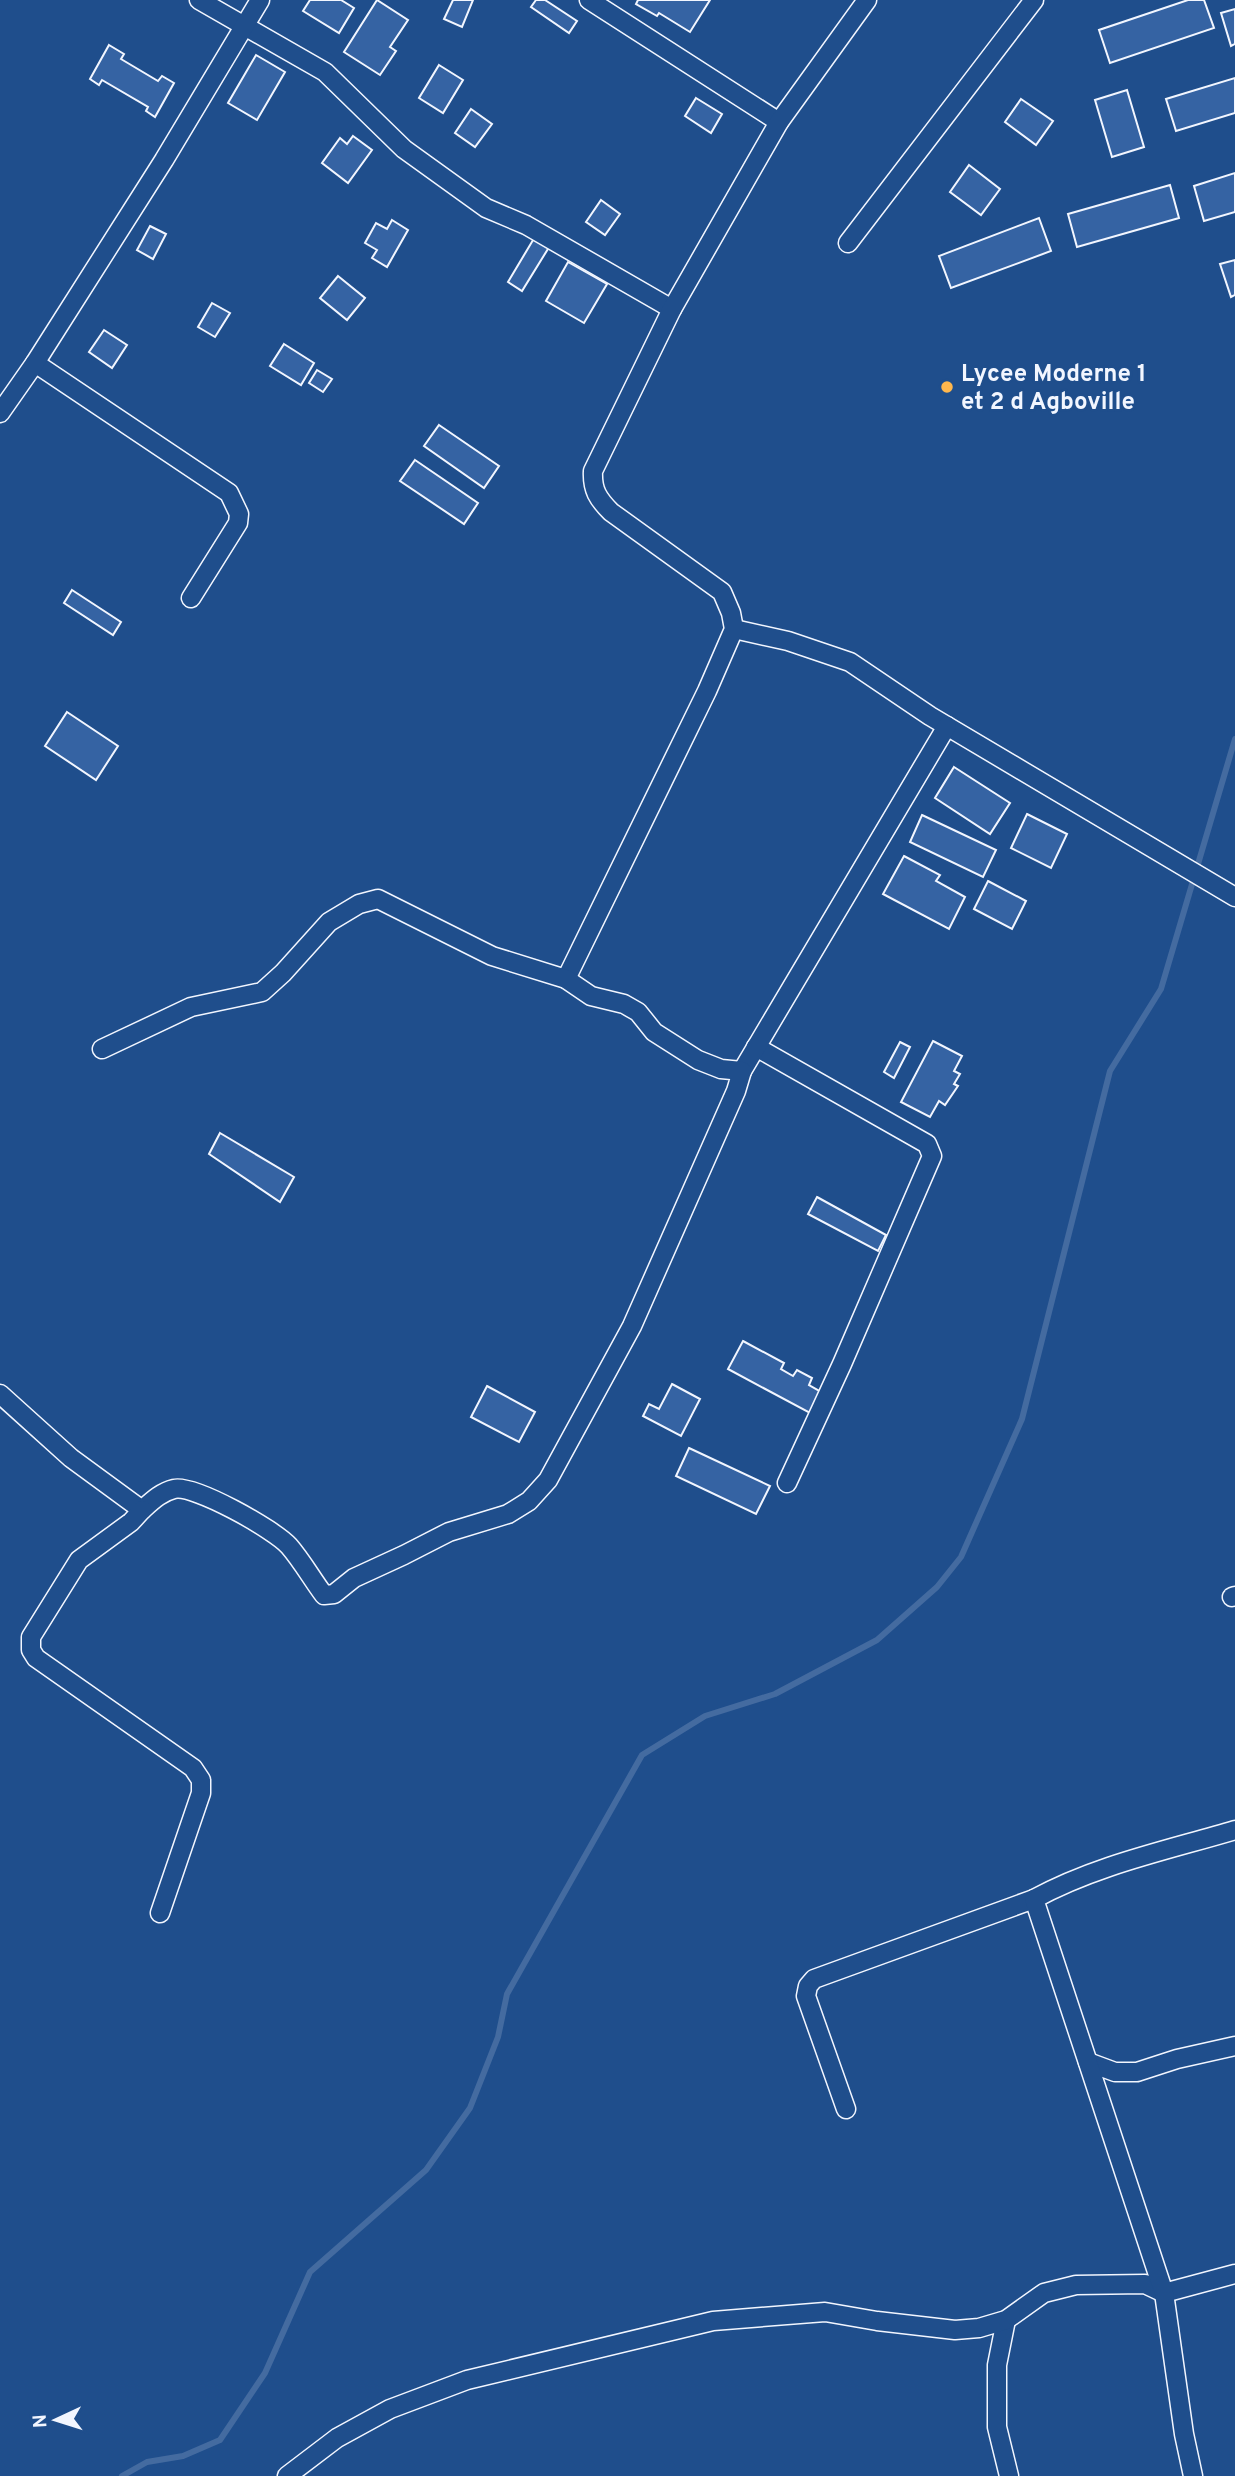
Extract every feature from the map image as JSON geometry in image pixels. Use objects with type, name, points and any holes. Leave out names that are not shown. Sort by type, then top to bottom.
[{"type":"street","points":[[199,0],[325,72],[404,149],[486,208],[526,225],[671,309]]},
{"type":"street","points":[[0,413],[35,363],[164,160],[260,0]]},
{"type":"street","points":[[589,0],[779,122]]},
{"type":"street","points":[[566,979],[707,691],[734,629],[731,613],[722,593],[611,512],[597,498],[592,482],[593,471],[671,309],[779,122],[867,0]]},
{"type":"street","points":[[848,243],[1034,0]]},
{"type":"street","points":[[35,363],[229,493],[239,514],[238,523],[191,598]]},
{"type":"street","points":[[734,629],[788,641],[850,662],[947,726],[1235,897]]},
{"type":"street","points":[[160,1913],[201,1793],[201,1780],[193,1768],[36,1658],[31,1637],[79,1560],[131,1522],[159,1496],[174,1489],[183,1489],[210,1497],[288,1545],[324,1595],[329,1596],[362,1574],[449,1532],[508,1514],[529,1501],[548,1480],[632,1326],[736,1091],[742,1071],[947,726]]},
{"type":"street","points":[[102,1049],[191,1007],[262,992],[329,922],[359,904],[378,899],[492,956],[566,979],[591,996],[624,1004],[638,1012],[654,1032],[698,1060],[721,1069],[742,1071]]},
{"type":"street","points":[[756,1047],[927,1144],[932,1156],[787,1483]]},
{"type":"street","points":[[0,1394],[71,1458],[142,1510]]},
{"type":"street","points":[[846,2109],[806,1996],[808,1986],[814,1979],[1034,1899],[1059,1885],[1235,1830]]},
{"type":"street","points":[[1034,1899],[1164,2293],[1184,2434],[1193,2476]]},
{"type":"street","points":[[1088,2062],[1115,2072],[1138,2072],[1177,2059],[1235,2046]]},
{"type":"street","points":[[287,2476],[337,2438],[390,2409],[441,2390],[553,2358],[713,2321],[825,2312],[955,2330],[979,2328],[1006,2320],[1044,2293],[1076,2285],[1145,2284],[1164,2293],[1235,2274]]},
{"type":"street","points":[[1006,2320],[997,2365],[997,2427],[1009,2476]]},
{"type":"building","points":[[310,0],[341,0],[354,8],[339,33],[303,11]]},
{"type":"building","points":[[377,0],[408,20],[390,47],[396,51],[380,75],[344,52]]},
{"type":"building","points":[[453,0],[473,0],[462,27],[444,19]]},
{"type":"building","points":[[536,0],[545,0],[577,21],[569,33],[531,7]]},
{"type":"building","points":[[638,0],[710,0],[690,32],[659,13],[657,16],[636,4]]},
{"type":"building","points":[[1188,0],[1204,0],[1214,28],[1110,63],[1099,30]]},
{"type":"building","points":[[1235,9],[1235,44],[1231,46],[1221,13]]},
{"type":"building","points":[[109,45],[124,54],[121,59],[158,81],[162,76],[174,83],[155,117],[146,111],[148,107],[102,80],[99,85],[90,79]]},
{"type":"building","points":[[256,55],[285,72],[257,120],[228,103]]},
{"type":"building","points":[[439,65],[463,80],[443,113],[419,98]]},
{"type":"building","points":[[1235,78],[1235,113],[1176,131],[1166,99]]},
{"type":"building","points":[[1127,90],[1144,147],[1112,157],[1095,100]]},
{"type":"building","points":[[696,98],[722,114],[711,133],[685,116]]},
{"type":"building","points":[[1021,99],[1053,121],[1036,145],[1005,122]]},
{"type":"building","points":[[471,109],[492,124],[475,147],[455,133]]},
{"type":"building","points":[[353,136],[372,150],[348,183],[322,163],[340,138],[347,144]]},
{"type":"building","points":[[969,165],[1000,189],[981,215],[950,192]]},
{"type":"building","points":[[1235,173],[1235,212],[1204,221],[1194,186]]},
{"type":"building","points":[[1170,185],[1179,218],[1077,247],[1068,214]]},
{"type":"building","points":[[601,200],[620,214],[605,235],[586,222]]},
{"type":"building","points":[[1039,218],[1051,251],[951,288],[939,256]]},
{"type":"building","points":[[392,220],[408,230],[387,267],[372,258],[377,250],[365,243],[376,223],[387,229]]},
{"type":"building","points":[[150,226],[166,234],[153,259],[137,250]]},
{"type":"building","points":[[536,235],[551,244],[522,291],[508,282]]},
{"type":"building","points":[[1235,260],[1235,295],[1231,297],[1220,264]]},
{"type":"building","points":[[568,262],[607,284],[584,323],[546,301]]},
{"type":"building","points":[[338,276],[365,298],[347,320],[320,298]]},
{"type":"building","points":[[212,303],[230,313],[215,337],[198,327]]},
{"type":"building","points":[[104,330],[127,345],[112,368],[89,352]]},
{"type":"building","points":[[284,344],[314,363],[301,385],[270,366]]},
{"type":"building","points":[[317,370],[332,379],[323,392],[309,383]]},
{"type":"building","points":[[439,425],[499,466],[484,488],[424,446]]},
{"type":"building","points":[[415,460],[478,503],[464,524],[400,481]]},
{"type":"building","points":[[72,590],[121,622],[113,635],[64,603]]},
{"type":"building","points":[[67,712],[118,746],[96,780],[45,746]]},
{"type":"building","points":[[954,767],[1010,803],[990,834],[935,798]]},
{"type":"building","points":[[1027,814],[1067,834],[1051,868],[1011,848]]},
{"type":"building","points":[[922,815],[996,850],[983,877],[910,842]]},
{"type":"building","points":[[904,856],[940,875],[936,881],[965,897],[949,929],[883,894]]},
{"type":"building","points":[[988,881],[1026,901],[1012,929],[974,909]]},
{"type":"building","points":[[933,1041],[962,1056],[954,1071],[960,1074],[954,1084],[958,1086],[945,1105],[939,1101],[930,1117],[901,1102]]},
{"type":"building","points":[[900,1042],[910,1047],[894,1078],[884,1072]]},
{"type":"building","points":[[220,1133],[294,1177],[280,1202],[209,1154]]},
{"type":"building","points":[[817,1197],[886,1235],[878,1251],[808,1214]]},
{"type":"building","points":[[743,1341],[784,1363],[781,1369],[793,1376],[797,1370],[812,1378],[809,1385],[821,1392],[810,1413],[728,1369]]},
{"type":"building","points":[[672,1384],[700,1399],[681,1436],[643,1416],[649,1404],[659,1409]]},
{"type":"building","points":[[487,1386],[535,1412],[519,1442],[471,1417]]},
{"type":"building","points":[[689,1448],[770,1486],[756,1514],[676,1476]]},
{"type":"waterway","points":[[122,2476],[147,2462],[183,2456],[220,2440],[265,2373],[310,2272],[426,2170],[470,2108],[498,2037],[507,1994],[642,1755],[705,1716],[775,1694],[877,1640],[937,1587],[961,1557],[1022,1419],[1110,1071],[1161,989],[1235,739]]},
{"type":"place","name":"Lycee Moderne 1 et 2 d Agboville","points":[[947,387]]}]
